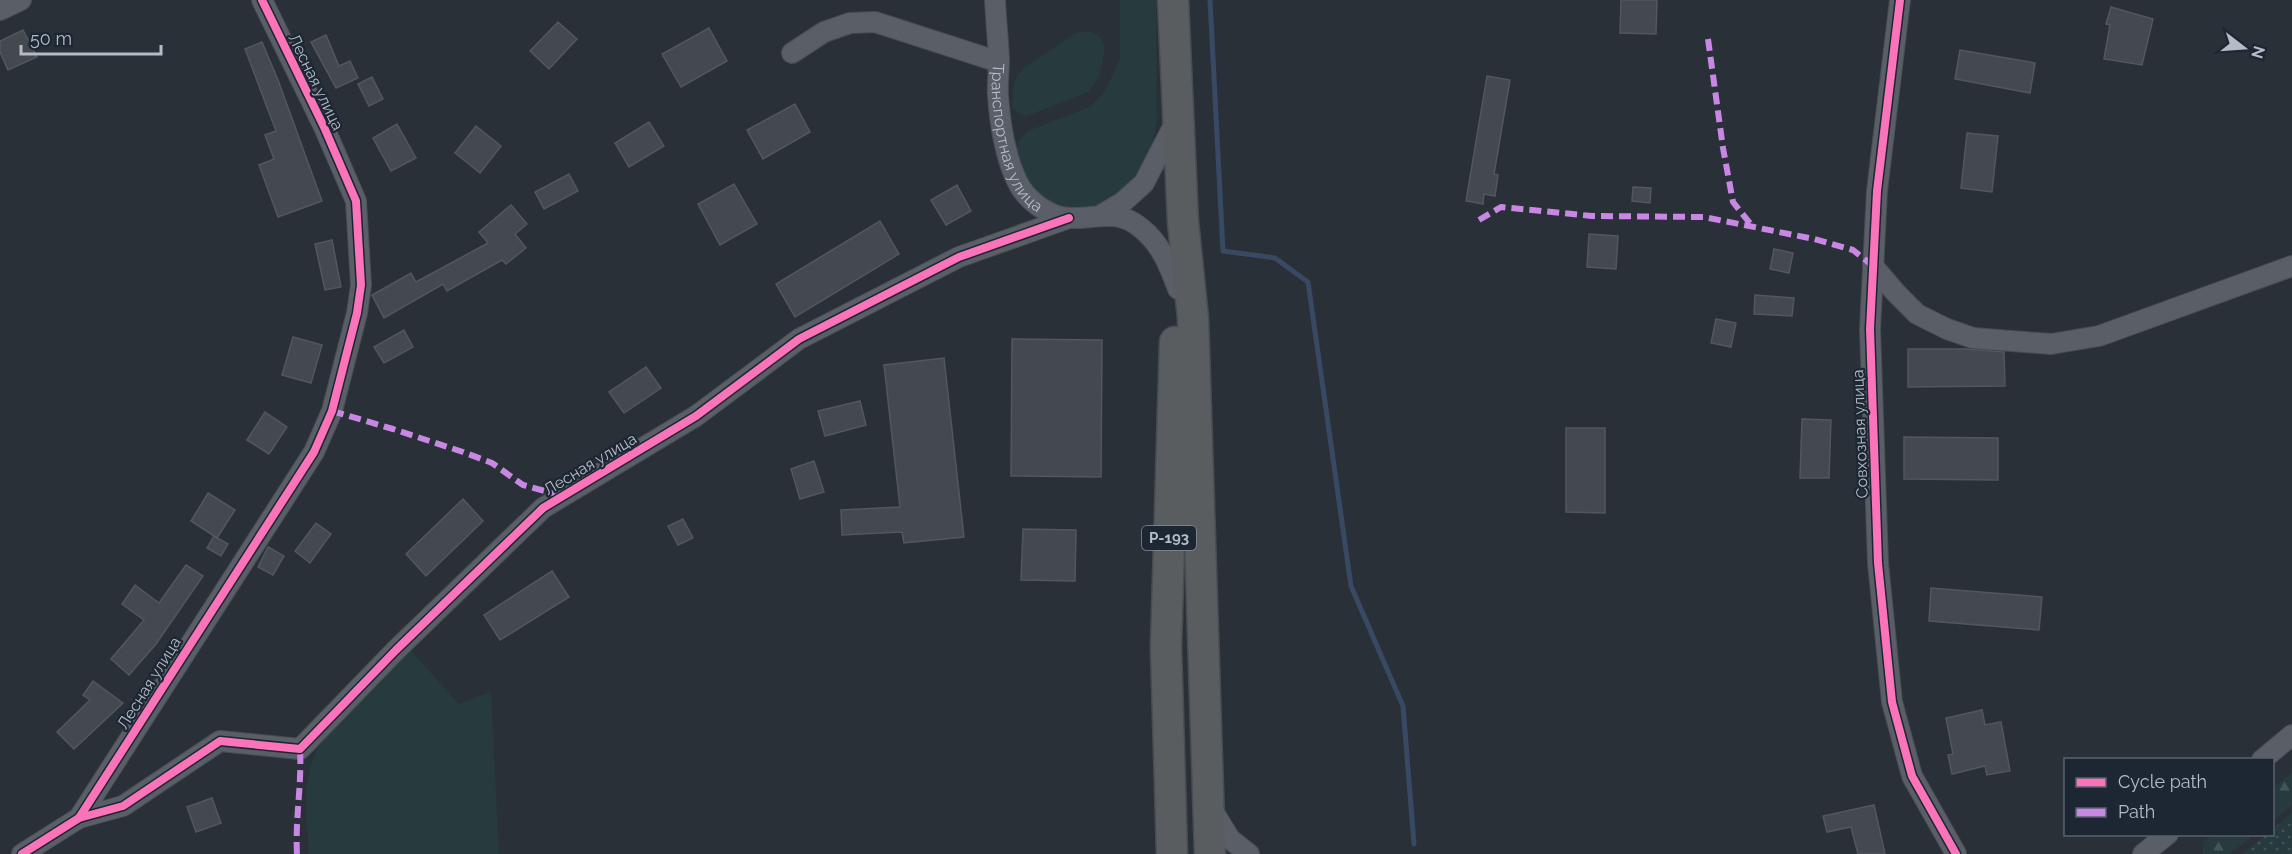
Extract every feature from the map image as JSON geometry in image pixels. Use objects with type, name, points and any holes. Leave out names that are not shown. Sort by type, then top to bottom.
[{"type":"highway","name":"Р-193","points":[[1173,0],[1183,222],[1193,318],[1209,854]]},
{"type":"highway","name":"Р-193","points":[[1172,854],[1166,647],[1178,289],[1183,222]]},
{"type":"street","points":[[0,10],[21,0]]},
{"type":"street","name":"Лесная улица","points":[[79,818],[314,452],[332,411],[357,313],[361,285],[356,201],[324,127],[262,0]]},
{"type":"street","name":"Транспортная улица","points":[[995,0],[999,62],[998,95],[1004,133],[1017,182],[1029,199],[1047,211],[1069,218],[1103,214]]},
{"type":"street","name":"Совхозная улица","points":[[1900,0],[1877,191],[1870,329],[1878,563],[1892,702],[1912,776],[1956,854]]},
{"type":"street","points":[[792,53],[824,32],[850,23],[875,22],[999,62]]},
{"type":"street","points":[[1103,214],[1123,202],[1144,183],[1177,119]]},
{"type":"street","points":[[1103,214],[1126,219],[1145,232],[1164,253],[1178,289]]},
{"type":"street","name":"Лесная улица","points":[[22,854],[79,818],[123,806],[220,741],[300,749],[396,650],[543,508],[696,416],[799,339],[959,257],[1069,218]]},
{"type":"street","points":[[1873,266],[1917,314],[1947,329],[1973,338],[2051,344],[2099,336],[2292,266]]},
{"type":"street","points":[[2263,758],[2292,735]]},
{"type":"street","points":[[1208,803],[1230,839],[1249,854]]},
{"type":"green space","points":[[1120,0],[1156,0],[1157,118],[1152,147],[1125,191],[1107,204],[1072,210],[1043,198],[1026,182],[1015,155],[1019,141],[1028,131],[1090,107],[1103,94],[1120,58]]},
{"type":"green space","points":[[1090,31],[1101,38],[1105,47],[1099,77],[1088,92],[1027,116],[1019,114],[1012,108],[1014,82],[1022,69],[1076,33]]},
{"type":"green space","points":[[410,650],[459,704],[491,692],[499,854],[309,854],[307,788],[310,767],[316,751],[352,703]]},
{"type":"green space","points":[[2292,773],[2292,805],[2274,819],[2274,787]]},
{"type":"green space","points":[[2292,813],[2292,854],[2242,854],[2265,836],[2274,836],[2274,828]]},
{"type":"green space","points":[[2211,836],[2253,836],[2229,854],[2203,854],[2203,842]]},
{"type":"building","points":[[1621,0],[1657,0],[1656,34],[1620,33]]},
{"type":"building","points":[[2111,7],[2153,19],[2142,65],[2104,59],[2110,25],[2106,24]]},
{"type":"building","points":[[558,22],[577,39],[549,69],[530,51]]},
{"type":"building","points":[[709,28],[727,61],[681,87],[662,54]]},
{"type":"building","points":[[23,30],[37,57],[8,70],[0,52],[0,41]]},
{"type":"building","points":[[326,35],[339,66],[350,61],[358,78],[336,88],[311,42]]},
{"type":"building","points":[[262,42],[322,201],[278,217],[259,165],[274,159],[265,135],[276,131],[245,49]]},
{"type":"building","points":[[1960,50],[2035,63],[2030,93],[1955,79]]},
{"type":"building","points":[[1487,76],[1510,80],[1494,174],[1498,175],[1495,196],[1484,194],[1483,204],[1466,201]]},
{"type":"building","points":[[372,77],[383,99],[369,106],[358,84]]},
{"type":"building","points":[[795,104],[810,132],[763,159],[747,130]]},
{"type":"building","points":[[649,122],[664,146],[629,167],[615,143]]},
{"type":"building","points":[[397,124],[416,158],[391,171],[373,138]]},
{"type":"building","points":[[476,126],[501,146],[480,173],[455,153]]},
{"type":"building","points":[[1967,133],[1998,136],[1992,192],[1961,188]]},
{"type":"building","points":[[569,174],[578,191],[544,209],[535,192]]},
{"type":"building","points":[[734,184],[757,224],[720,245],[698,204]]},
{"type":"building","points":[[957,185],[971,211],[946,225],[931,200]]},
{"type":"building","points":[[1633,187],[1651,188],[1650,203],[1632,201]]},
{"type":"building","points":[[511,205],[527,224],[515,234],[526,248],[506,264],[502,260],[447,291],[443,284],[384,318],[372,295],[411,273],[416,282],[488,243],[479,232]]},
{"type":"building","points":[[880,221],[899,254],[795,317],[776,284]]},
{"type":"building","points":[[1589,234],[1618,236],[1616,269],[1587,267]]},
{"type":"building","points":[[332,240],[341,287],[325,290],[315,244]]},
{"type":"building","points":[[1774,249],[1793,253],[1789,273],[1770,269]]},
{"type":"building","points":[[1755,295],[1794,298],[1792,316],[1754,314]]},
{"type":"building","points":[[1716,319],[1736,323],[1731,347],[1711,343]]},
{"type":"building","points":[[404,330],[413,347],[384,363],[374,347]]},
{"type":"building","points":[[293,337],[322,345],[311,383],[282,375]]},
{"type":"building","points":[[1012,339],[1102,340],[1101,477],[1011,476]]},
{"type":"building","points":[[1908,349],[1967,349],[2004,352],[2005,386],[1908,387]]},
{"type":"building","points":[[944,358],[964,537],[904,543],[902,532],[842,535],[841,510],[900,507],[884,365]]},
{"type":"building","points":[[646,367],[661,388],[624,413],[609,392]]},
{"type":"building","points":[[860,401],[866,425],[825,436],[818,411]]},
{"type":"building","points":[[265,412],[287,427],[269,454],[247,440]]},
{"type":"building","points":[[1802,419],[1831,420],[1829,478],[1800,478]]},
{"type":"building","points":[[1566,428],[1605,428],[1605,513],[1566,512]]},
{"type":"building","points":[[1904,437],[1998,438],[1998,480],[1904,479]]},
{"type":"building","points":[[814,461],[824,492],[800,499],[791,469]]},
{"type":"building","points":[[208,493],[235,510],[217,538],[191,521]]},
{"type":"building","points":[[463,499],[483,521],[426,576],[406,554]]},
{"type":"building","points":[[683,519],[693,538],[678,545],[668,526]]},
{"type":"building","points":[[316,523],[331,534],[310,563],[295,551]]},
{"type":"building","points":[[1023,529],[1076,530],[1075,581],[1021,580]]},
{"type":"building","points":[[214,536],[228,544],[221,556],[207,548]]},
{"type":"building","points":[[268,547],[284,556],[273,575],[258,567]]},
{"type":"building","points":[[186,565],[203,576],[156,644],[129,675],[111,659],[144,620],[122,604],[135,585],[159,603]]},
{"type":"building","points":[[552,571],[569,597],[500,640],[484,615]]},
{"type":"building","points":[[1931,588],[2042,597],[2039,630],[1929,621]]},
{"type":"building","points":[[93,681],[123,703],[74,749],[57,732],[90,700],[83,695]]},
{"type":"building","points":[[1982,710],[1985,725],[2001,722],[2010,771],[1987,775],[1985,766],[1952,774],[1948,755],[1953,754],[1946,718]]},
{"type":"building","points":[[212,798],[221,823],[196,832],[187,807]]},
{"type":"building","points":[[1874,805],[1885,854],[1858,854],[1851,827],[1827,832],[1823,816]]},
{"type":"waterway","points":[[1210,0],[1223,251],[1275,258],[1308,282],[1351,586],[1403,706],[1414,844]]},
{"type":"marked path","points":[[1708,39],[1733,202],[1753,227]]},
{"type":"marked path","points":[[1479,220],[1501,207],[1592,216],[1704,217],[1814,239],[1853,250],[1873,266]]},
{"type":"marked path","points":[[332,411],[463,452],[492,463],[523,485],[563,496]]},
{"type":"marked path","points":[[297,854],[300,749]]},
{"type":"cycle path","points":[[22,854],[79,818],[314,452],[332,411],[357,313],[361,285],[356,201],[324,127],[262,0]]},
{"type":"cycle path","points":[[1900,0],[1877,191],[1870,329],[1878,563],[1892,702],[1912,776],[1956,854]]},
{"type":"cycle path","points":[[79,818],[123,806],[220,741],[300,749],[396,650],[543,508],[696,416],[799,339],[959,257],[1069,218]]}]
